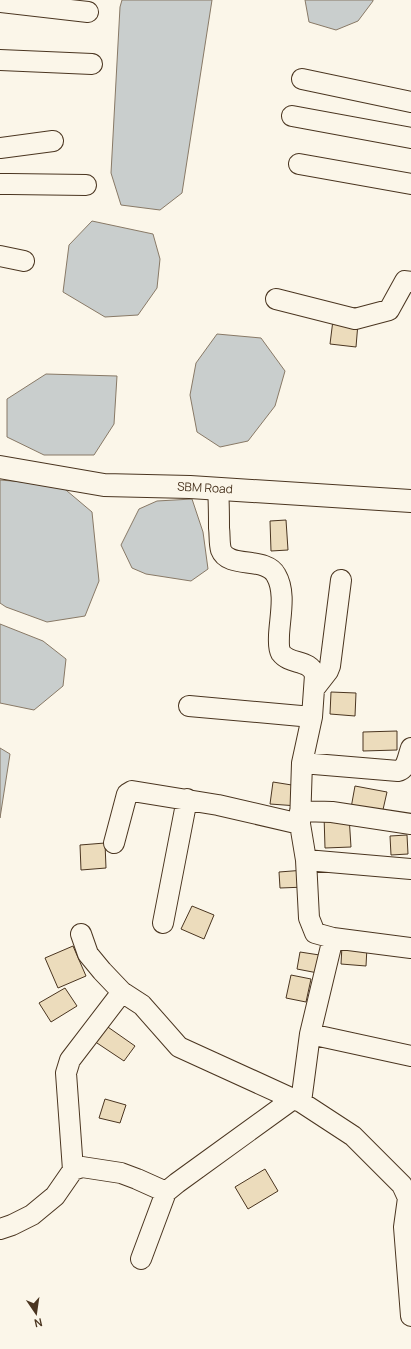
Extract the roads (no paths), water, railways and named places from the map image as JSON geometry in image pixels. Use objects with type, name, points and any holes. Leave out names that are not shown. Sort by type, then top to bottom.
[{"type":"street","points":[[0,2],[52,4],[88,12]]},
{"type":"street","points":[[0,60],[92,64]]},
{"type":"street","points":[[302,79],[411,102]]},
{"type":"street","points":[[292,116],[411,138]]},
{"type":"street","points":[[0,148],[53,141]]},
{"type":"street","points":[[298,164],[411,184]]},
{"type":"street","points":[[0,184],[86,185]]},
{"type":"street","points":[[0,256],[24,261]]},
{"type":"street","points":[[276,299],[355,319],[389,310],[405,281],[411,282]]},
{"type":"street","name":"SBM Road","points":[[9,469],[104,485],[218,489],[411,501]]},
{"type":"street","points":[[218,489],[221,550],[228,558],[266,565],[276,574],[282,592],[279,641],[280,651],[286,658],[309,665],[313,669],[315,675],[312,717],[302,764],[300,817],[306,860],[309,918],[315,933],[333,938],[411,948]]},
{"type":"street","points":[[314,689],[328,671],[330,666],[341,580]]},
{"type":"street","points":[[189,706],[312,717]]},
{"type":"street","points":[[302,764],[398,771],[405,766],[411,748]]},
{"type":"street","points":[[114,843],[127,794],[132,791],[300,817],[332,812],[411,824]]},
{"type":"street","points":[[163,923],[187,800]]},
{"type":"street","points":[[306,860],[411,869]]},
{"type":"street","points":[[81,934],[88,954],[102,971],[122,992],[142,1005],[179,1047],[297,1100],[353,1136],[402,1185],[408,1198],[404,1227],[411,1316]]},
{"type":"street","points":[[142,1259],[166,1192],[297,1100],[310,1034],[333,938]]},
{"type":"street","points":[[73,1170],[66,1073],[70,1060],[122,992]]},
{"type":"street","points":[[310,1034],[411,1056]]},
{"type":"street","points":[[0,1229],[32,1215],[55,1196],[73,1170],[82,1167],[121,1173],[137,1178],[166,1192]]}]
